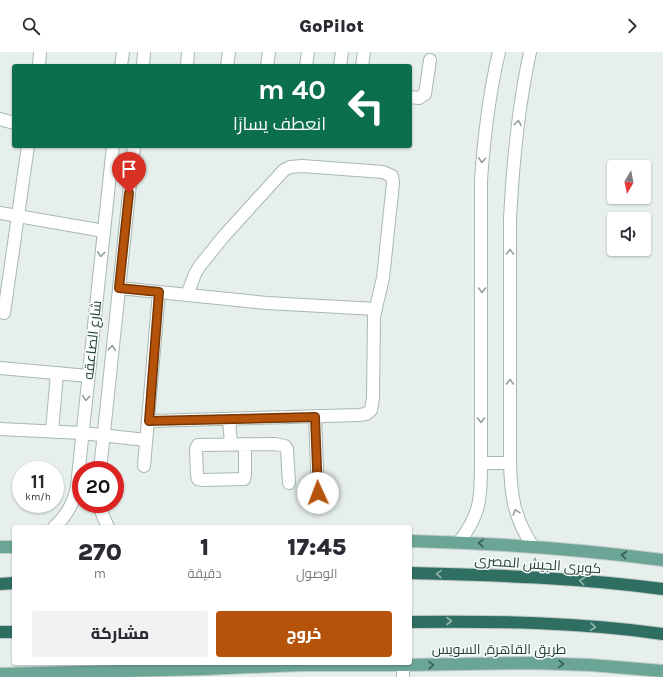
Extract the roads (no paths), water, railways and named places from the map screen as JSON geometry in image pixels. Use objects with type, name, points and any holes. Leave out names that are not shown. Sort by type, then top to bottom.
[{"type":"highway","name":"كوبرى الجيش المصرى","points":[[412,574],[484,574],[572,580],[663,589]]},
{"type":"highway","points":[[0,584],[12,583]]},
{"type":"highway","points":[[412,622],[487,621],[571,625],[663,634]]},
{"type":"highway","points":[[0,632],[12,632]]},
{"type":"main road","points":[[412,541],[459,542],[594,551],[663,560]]},
{"type":"main road","points":[[0,547],[12,547]]},
{"type":"main road","name":"طريق القاهرة, السويس","points":[[314,665],[403,671],[531,663],[621,672],[663,671]]},
{"type":"main road","name":"طريق القاهرة, السويس","points":[[0,674],[23,671],[253,665]]},
{"type":"street","points":[[38,64],[40,52]]},
{"type":"street","points":[[121,64],[123,52]]},
{"type":"street","points":[[143,64],[144,52]]},
{"type":"street","points":[[187,64],[188,52]]},
{"type":"street","points":[[227,64],[229,52]]},
{"type":"street","points":[[267,64],[269,52]]},
{"type":"street","points":[[306,64],[308,52]]},
{"type":"street","points":[[340,64],[342,52]]},
{"type":"street","points":[[362,64],[364,52]]},
{"type":"street","points":[[459,542],[469,530],[476,517],[481,487],[481,180],[483,143],[488,106],[499,52]]},
{"type":"street","points":[[530,52],[519,111],[510,218],[510,463],[513,502],[524,533],[533,547]]},
{"type":"street","points":[[412,97],[419,98],[425,94],[430,60]]},
{"type":"street","points":[[0,119],[12,122]]},
{"type":"street","points":[[4,313],[28,148]]},
{"type":"street","name":"شارع الصاعقه","points":[[56,525],[68,512],[75,495],[113,148]]},
{"type":"street","name":"شارع الصاعقه","points":[[101,461],[134,148]]},
{"type":"street","points":[[149,421],[229,420],[359,415],[366,414],[371,410],[373,404],[376,309],[386,258],[393,183],[392,176],[383,172],[302,166],[290,167],[284,170],[222,236],[197,270],[187,295]]},
{"type":"street","points":[[0,213],[104,231]]},
{"type":"street","points":[[119,288],[267,303],[376,309]]},
{"type":"street","points":[[144,466],[159,292]]},
{"type":"street","points":[[0,368],[88,376]]},
{"type":"street","points":[[52,431],[57,373]]},
{"type":"street","points":[[315,417],[318,493]]},
{"type":"street","points":[[229,420],[230,444]]},
{"type":"street","points":[[0,429],[82,433],[146,440]]},
{"type":"street","points":[[245,444],[244,479],[198,479],[197,446],[230,444],[245,444],[274,444],[284,446],[287,449],[289,483]]},
{"type":"street","points":[[481,463],[510,463]]},
{"type":"street","points":[[102,513],[107,525]]}]
